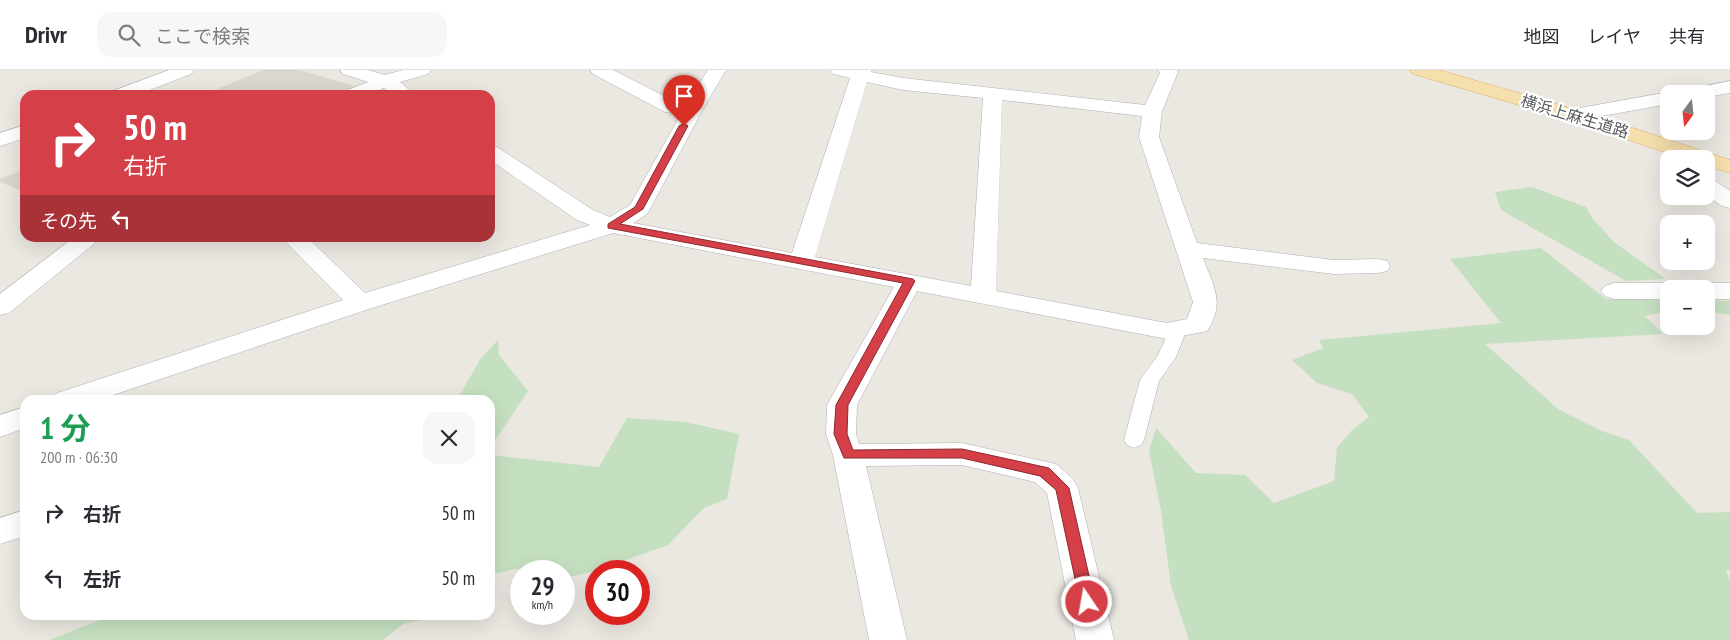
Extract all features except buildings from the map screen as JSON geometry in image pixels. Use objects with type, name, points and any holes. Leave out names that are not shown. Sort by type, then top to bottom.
[{"type":"main road","name":"横浜上麻生道路","points":[[1419,70],[1574,116],[1676,150]]},
{"type":"main road","name":"横浜上麻生道路","points":[[1715,162],[1730,167]]},
{"type":"street","points":[[133,90],[185,70]]},
{"type":"street","points":[[349,70],[385,81],[398,90]]},
{"type":"street","points":[[364,90],[385,81],[422,70]]},
{"type":"street","points":[[599,70],[672,108],[692,109]]},
{"type":"street","points":[[82,395],[360,303],[612,226],[639,209],[692,109],[717,70]]},
{"type":"street","points":[[839,70],[861,73],[904,84],[1152,111]]},
{"type":"street","points":[[495,154],[585,215],[612,226],[802,260],[1167,331],[1198,325],[1206,302],[1149,137],[1152,111],[1169,72],[1167,70]]},
{"type":"street","points":[[802,260],[861,73]]},
{"type":"street","points":[[1715,90],[1730,87]]},
{"type":"street","points":[[983,295],[993,94]]},
{"type":"street","points":[[1574,116],[1660,100]]},
{"type":"street","points":[[0,140],[20,133]]},
{"type":"street","points":[[1715,191],[1730,201]]},
{"type":"street","points":[[0,307],[82,242]]},
{"type":"street","points":[[299,242],[360,303]]},
{"type":"street","points":[[1189,249],[1334,266],[1378,266]]},
{"type":"street","points":[[888,640],[848,455],[841,434],[842,405],[910,281]]},
{"type":"street","points":[[1614,291],[1660,291]]},
{"type":"street","points":[[1715,291],[1730,292]]},
{"type":"street","points":[[0,426],[20,419]]},
{"type":"street","points":[[848,455],[962,454],[1044,472],[1062,488],[1095,640]]},
{"type":"street","points":[[0,531],[20,524]]},
{"type":"lane","points":[[1134,440],[1150,380],[1167,357],[1178,329]]},
{"type":"shaded area","points":[[263,70],[300,70],[357,87],[351,90],[215,90]]},
{"type":"shaded area","points":[[20,171],[20,190],[0,182],[0,179]]},
{"type":"green space","points":[[1532,187],[1586,207],[1593,219],[1615,243],[1666,279],[1626,281],[1501,210],[1495,192]]},
{"type":"green space","points":[[1541,248],[1606,299],[1660,300],[1660,313],[1645,316],[1660,331],[1660,334],[1485,344],[1558,409],[1599,430],[1629,440],[1697,513],[1730,512],[1730,570],[1726,571],[1730,581],[1730,640],[1189,640],[1171,586],[1161,511],[1149,451],[1156,428],[1196,473],[1245,475],[1274,503],[1334,481],[1337,448],[1352,430],[1369,417],[1352,394],[1317,383],[1292,360],[1323,348],[1319,340],[1501,323],[1450,259]]},
{"type":"green space","points":[[1715,300],[1730,301],[1730,315],[1715,312]]},
{"type":"green space","points":[[498,340],[499,355],[528,391],[495,440],[495,395],[460,395],[481,358]]},
{"type":"green space","points":[[627,418],[686,422],[739,434],[727,499],[704,508],[668,545],[626,560],[585,560],[585,574],[575,576],[575,560],[510,560],[510,570],[495,574],[495,456],[599,467]]},
{"type":"green space","points":[[100,620],[421,620],[403,624],[383,640],[49,640]]},
{"type":"route","points":[[684,126],[639,209],[612,226],[910,281],[842,405],[841,434],[848,455],[962,454],[1044,472],[1062,488],[1087,602]]}]
